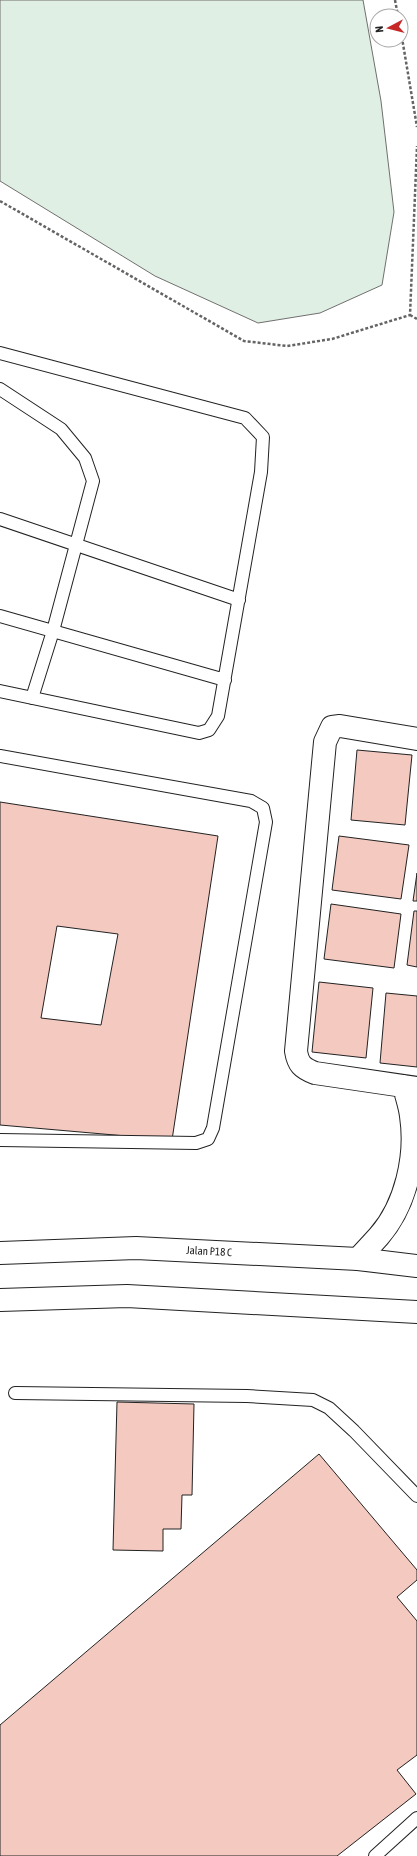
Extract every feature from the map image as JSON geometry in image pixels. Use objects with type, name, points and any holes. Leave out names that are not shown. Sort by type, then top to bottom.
[{"type":"street","points":[[358,1258],[380,1236],[392,1216],[408,1180],[413,1148],[410,1087],[314,1072],[305,1069],[298,1062],[296,1040],[325,742],[332,727],[340,726],[417,739]]},
{"type":"street","name":"Jalan P18 C","points":[[0,1253],[136,1248],[358,1258],[417,1266]]},
{"type":"street","points":[[0,1300],[127,1296],[417,1312]]},
{"type":"lane","points":[[0,691],[199,733],[209,730],[218,716],[225,680],[261,472],[263,437],[245,418],[1,355]]},
{"type":"lane","points":[[0,389],[61,429],[85,458],[93,481],[53,631],[32,698]]},
{"type":"lane","points":[[0,519],[239,600]]},
{"type":"lane","points":[[0,616],[225,680]]},
{"type":"lane","points":[[0,756],[251,801],[262,808],[266,822],[213,1128],[208,1139],[196,1143],[0,1140]]},
{"type":"lane","points":[[15,1393],[247,1396],[313,1400],[329,1408],[354,1431],[417,1496]]},
{"type":"lane","points":[[375,1856],[417,1818]]},
{"type":"path","points":[[404,48],[417,127]]},
{"type":"path","points":[[410,315],[417,146]]},
{"type":"path","points":[[0,200],[244,341],[287,346],[332,339],[410,315],[417,319]]},
{"type":"green space","points":[[0,0],[363,0],[369,34],[369,48],[372,48],[381,101],[394,212],[382,285],[320,313],[258,323],[155,276],[0,181]]},
{"type":"building","points":[[357,750],[412,755],[405,825],[351,820]]},
{"type":"building","points":[[0,802],[218,836],[172,1140],[0,1125]],"holes":[[[57,926],[118,934],[101,1025],[41,1018]]]},
{"type":"building","points":[[339,836],[409,845],[401,899],[332,890]]},
{"type":"building","points":[[417,873],[417,901],[413,901]]},
{"type":"building","points":[[331,904],[401,914],[394,968],[324,959]]},
{"type":"building","points":[[414,911],[417,911],[417,967],[407,965]]},
{"type":"building","points":[[319,982],[373,988],[366,1058],[312,1052]]},
{"type":"building","points":[[386,993],[417,996],[417,1067],[380,1063]]},
{"type":"building","points":[[117,1402],[194,1404],[192,1495],[182,1495],[181,1529],[163,1529],[163,1551],[113,1550]]},
{"type":"building","points":[[319,1454],[417,1570],[417,1580],[397,1597],[417,1621],[417,1755],[397,1770],[416,1794],[337,1856],[0,1856],[0,1725]]}]
